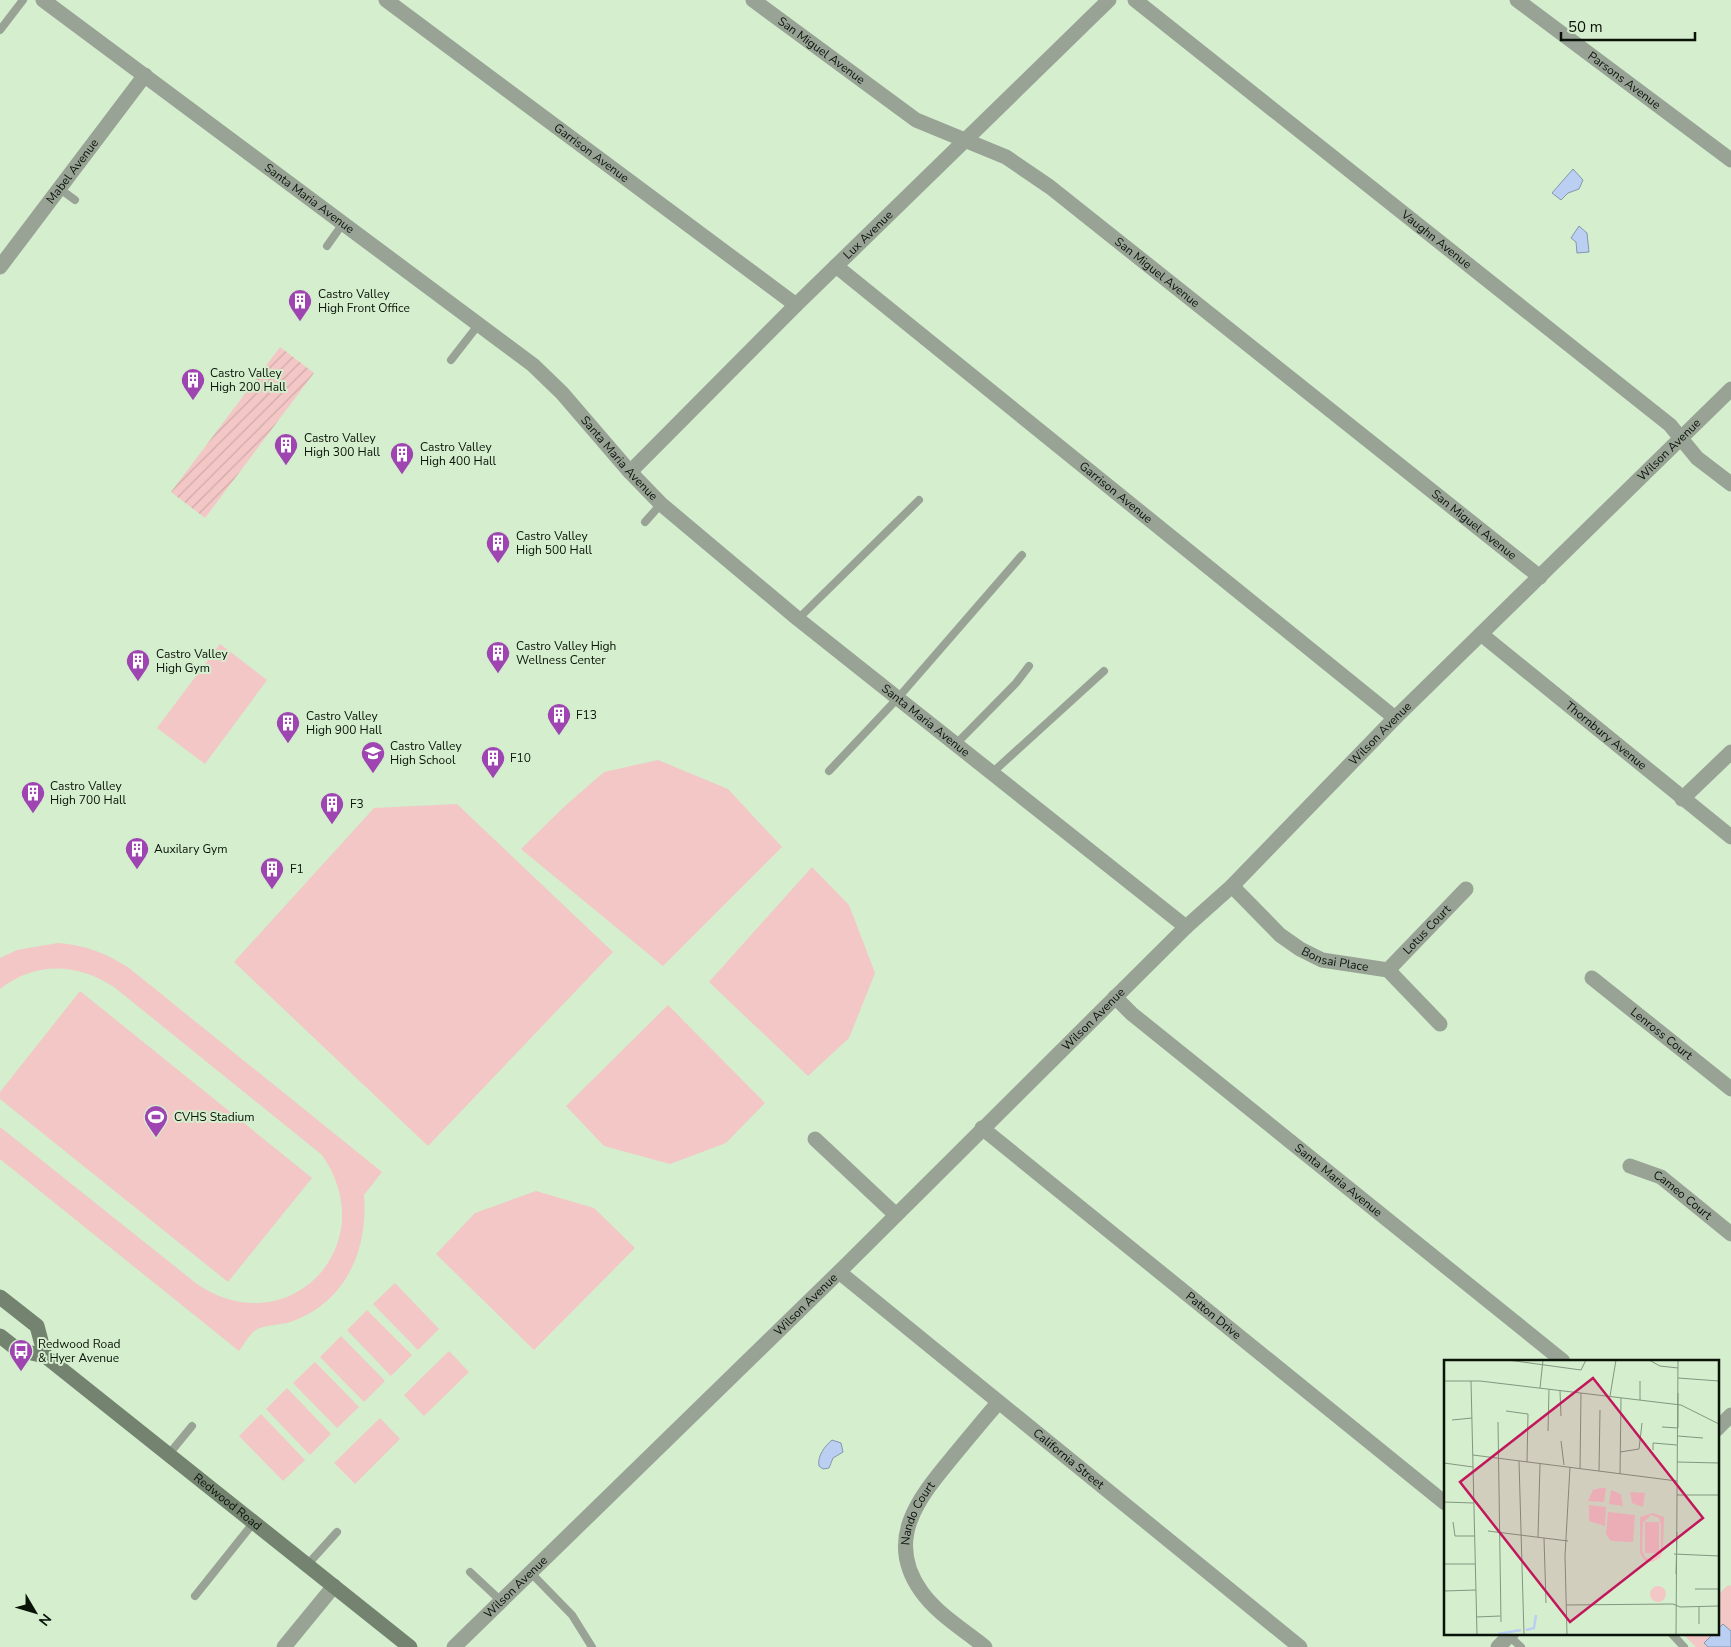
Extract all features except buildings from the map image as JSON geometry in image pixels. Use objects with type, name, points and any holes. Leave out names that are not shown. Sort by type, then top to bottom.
[{"type":"main road","points":[[0,1297],[37,1326],[45,1356]]},
{"type":"main road","name":"Redwood Road","points":[[0,1336],[18,1350],[45,1356],[410,1647]]},
{"type":"street","name":"Santa Maria Avenue","points":[[43,0],[246,153],[344,222],[533,365],[562,393],[630,472],[661,504],[897,699],[993,772],[1040,812],[1186,927]]},
{"type":"street","name":"Garrison Avenue","points":[[386,0],[796,305]]},
{"type":"street","name":"San Miguel Avenue","points":[[753,0],[908,115],[930,127],[1006,157],[1050,187],[1540,577]]},
{"type":"street","name":"Lux Avenue","points":[[630,472],[796,305],[1109,0]]},
{"type":"street","name":"Vaughn Avenue","points":[[1135,0],[1670,425],[1697,458],[1731,484]]},
{"type":"street","name":"Parsons Avenue","points":[[1517,0],[1731,160]]},
{"type":"street","name":"Mabel Avenue","points":[[0,267],[145,75]]},
{"type":"street","name":"Garrison Avenue","points":[[836,266],[1395,718]]},
{"type":"street","name":"Wilson Avenue","points":[[454,1647],[838,1272],[1186,927],[1232,886],[1395,718],[1731,389]]},
{"type":"street","name":"Thornbury Avenue","points":[[1481,634],[1731,837]]},
{"type":"street","points":[[1682,799],[1731,752]]},
{"type":"street","name":"Bonsai Place","points":[[1232,886],[1280,935],[1300,949],[1322,960],[1388,970]]},
{"type":"street","name":"Lotus Court","points":[[1388,970],[1466,889]]},
{"type":"street","points":[[1388,970],[1440,1024]]},
{"type":"street","name":"Lenross Court","points":[[1592,978],[1731,1089]]},
{"type":"street","name":"Santa Maria Avenue","points":[[1115,998],[1132,1014],[1562,1360]]},
{"type":"street","name":"Patton Drive","points":[[982,1128],[1444,1502]]},
{"type":"street","points":[[815,1139],[896,1214]]},
{"type":"street","name":"Cameo Court","points":[[1630,1166],[1661,1177],[1731,1234]]},
{"type":"street","name":"California Street","points":[[838,1272],[1300,1647]]},
{"type":"street","name":"Nando Court","points":[[984,1647],[932,1604],[922,1592],[909,1566],[906,1538],[908,1523],[923,1494],[998,1403]]},
{"type":"street","points":[[1718,1427],[1731,1415]]},
{"type":"street","points":[[284,1647],[334,1586]]},
{"type":"street","points":[[1498,1647],[1510,1634]]},
{"type":"lane","points":[[0,30],[23,0]]},
{"type":"lane","points":[[60,189],[75,200]]},
{"type":"lane","points":[[327,246],[344,222]]},
{"type":"lane","points":[[451,360],[479,324]]},
{"type":"lane","points":[[798,619],[919,500]]},
{"type":"lane","points":[[645,522],[661,504]]},
{"type":"lane","points":[[829,771],[897,699],[1022,555]]},
{"type":"lane","points":[[956,744],[1016,683],[1029,666]]},
{"type":"lane","points":[[993,772],[1104,671]]},
{"type":"lane","points":[[169,1454],[192,1426]]},
{"type":"lane","points":[[195,1596],[254,1522]]},
{"type":"lane","points":[[308,1564],[338,1532]]},
{"type":"lane","points":[[470,1572],[500,1600]]},
{"type":"lane","points":[[530,1572],[572,1615],[592,1647]]},
{"type":"lane","points":[[1510,1634],[1521,1647]]},
{"type":"lane","points":[[1672,1634],[1684,1647]]},
{"type":"shaded area","points":[[280,347],[314,373],[205,518],[171,492]]},
{"type":"shaded area","points":[[220,644],[267,680],[205,764],[157,728]]},
{"type":"shaded area","points":[[658,760],[728,789],[782,847],[663,966],[521,849],[565,806],[604,772]]},
{"type":"shaded area","points":[[457,804],[613,952],[428,1146],[234,962],[374,808]]},
{"type":"shaded area","points":[[812,867],[849,905],[875,973],[849,1038],[808,1076],[709,982]]},
{"type":"shaded area","points":[[58,943],[95,951],[129,968],[382,1172],[364,1195],[362,1235],[358,1253],[350,1271],[340,1287],[312,1312],[293,1321],[259,1328],[251,1334],[239,1351],[0,1159],[0,1127],[197,1284],[231,1300],[264,1303],[293,1294],[317,1276],[334,1252],[342,1222],[338,1189],[322,1155],[114,987],[86,973],[57,968],[28,974],[0,989],[0,958],[17,950]]},
{"type":"shaded area","name":"CVHS Stadium","points":[[80,991],[312,1178],[228,1282],[0,1099],[0,1092]]},
{"type":"shaded area","points":[[668,1005],[765,1103],[726,1143],[670,1164],[604,1146],[566,1106]]},
{"type":"shaded area","points":[[536,1191],[594,1208],[635,1248],[534,1350],[436,1254],[475,1213]]},
{"type":"shaded area","points":[[395,1283],[439,1329],[418,1350],[373,1304]]},
{"type":"shaded area","points":[[367,1310],[412,1355],[391,1376],[347,1330]]},
{"type":"shaded area","points":[[341,1336],[385,1381],[364,1402],[320,1357]]},
{"type":"shaded area","points":[[449,1351],[469,1372],[424,1416],[404,1395]]},
{"type":"shaded area","points":[[315,1362],[359,1407],[337,1428],[293,1383]]},
{"type":"shaded area","points":[[287,1388],[331,1434],[310,1455],[266,1409]]},
{"type":"shaded area","points":[[261,1414],[305,1460],[283,1481],[239,1436]]},
{"type":"shaded area","points":[[380,1418],[400,1439],[355,1484],[334,1463]]},
{"type":"shaded area","points":[[1728,1585],[1731,1586],[1731,1647],[1696,1647],[1683,1634],[1718,1634],[1718,1595]]},
{"type":"water","points":[[1573,169],[1583,180],[1579,189],[1568,193],[1561,200],[1552,193]]},
{"type":"water","points":[[1579,226],[1587,233],[1589,252],[1577,253],[1576,242],[1571,238]]},
{"type":"water","points":[[832,1440],[841,1443],[843,1452],[833,1458],[829,1468],[823,1469],[819,1466],[820,1455]]},
{"type":"water","points":[[1723,1624],[1731,1631],[1731,1647],[1708,1647],[1704,1643],[1713,1634],[1718,1634],[1718,1629]]},
{"type":"place","name":"Castro Valley High Front Office","points":[[300,322]]},
{"type":"place","name":"Castro Valley High 200 Hall","points":[[193,401]]},
{"type":"place","name":"Castro Valley High 300 Hall","points":[[286,466]]},
{"type":"place","name":"Castro Valley High 400 Hall","points":[[402,475]]},
{"type":"place","name":"Castro Valley High 500 Hall","points":[[498,564]]},
{"type":"place","name":"Castro Valley High Wellness Center","points":[[498,674]]},
{"type":"place","name":"Castro Valley High Gym","points":[[138,682]]},
{"type":"place","name":"F13","points":[[559,736]]},
{"type":"place","name":"Castro Valley High 900 Hall","points":[[288,744]]},
{"type":"place","name":"Castro Valley High School","points":[[373,774]]},
{"type":"place","name":"F10","points":[[493,779]]},
{"type":"place","name":"Castro Valley High 700 Hall","points":[[33,814]]},
{"type":"place","name":"F3","points":[[332,825]]},
{"type":"place","name":"Auxilary Gym","points":[[137,870]]},
{"type":"place","name":"F1","points":[[272,890]]},
{"type":"place","name":"CVHS Stadium","points":[[156,1138]]},
{"type":"place","name":"Redwood Road & Hyer Avenue","points":[[21,1372]]}]
